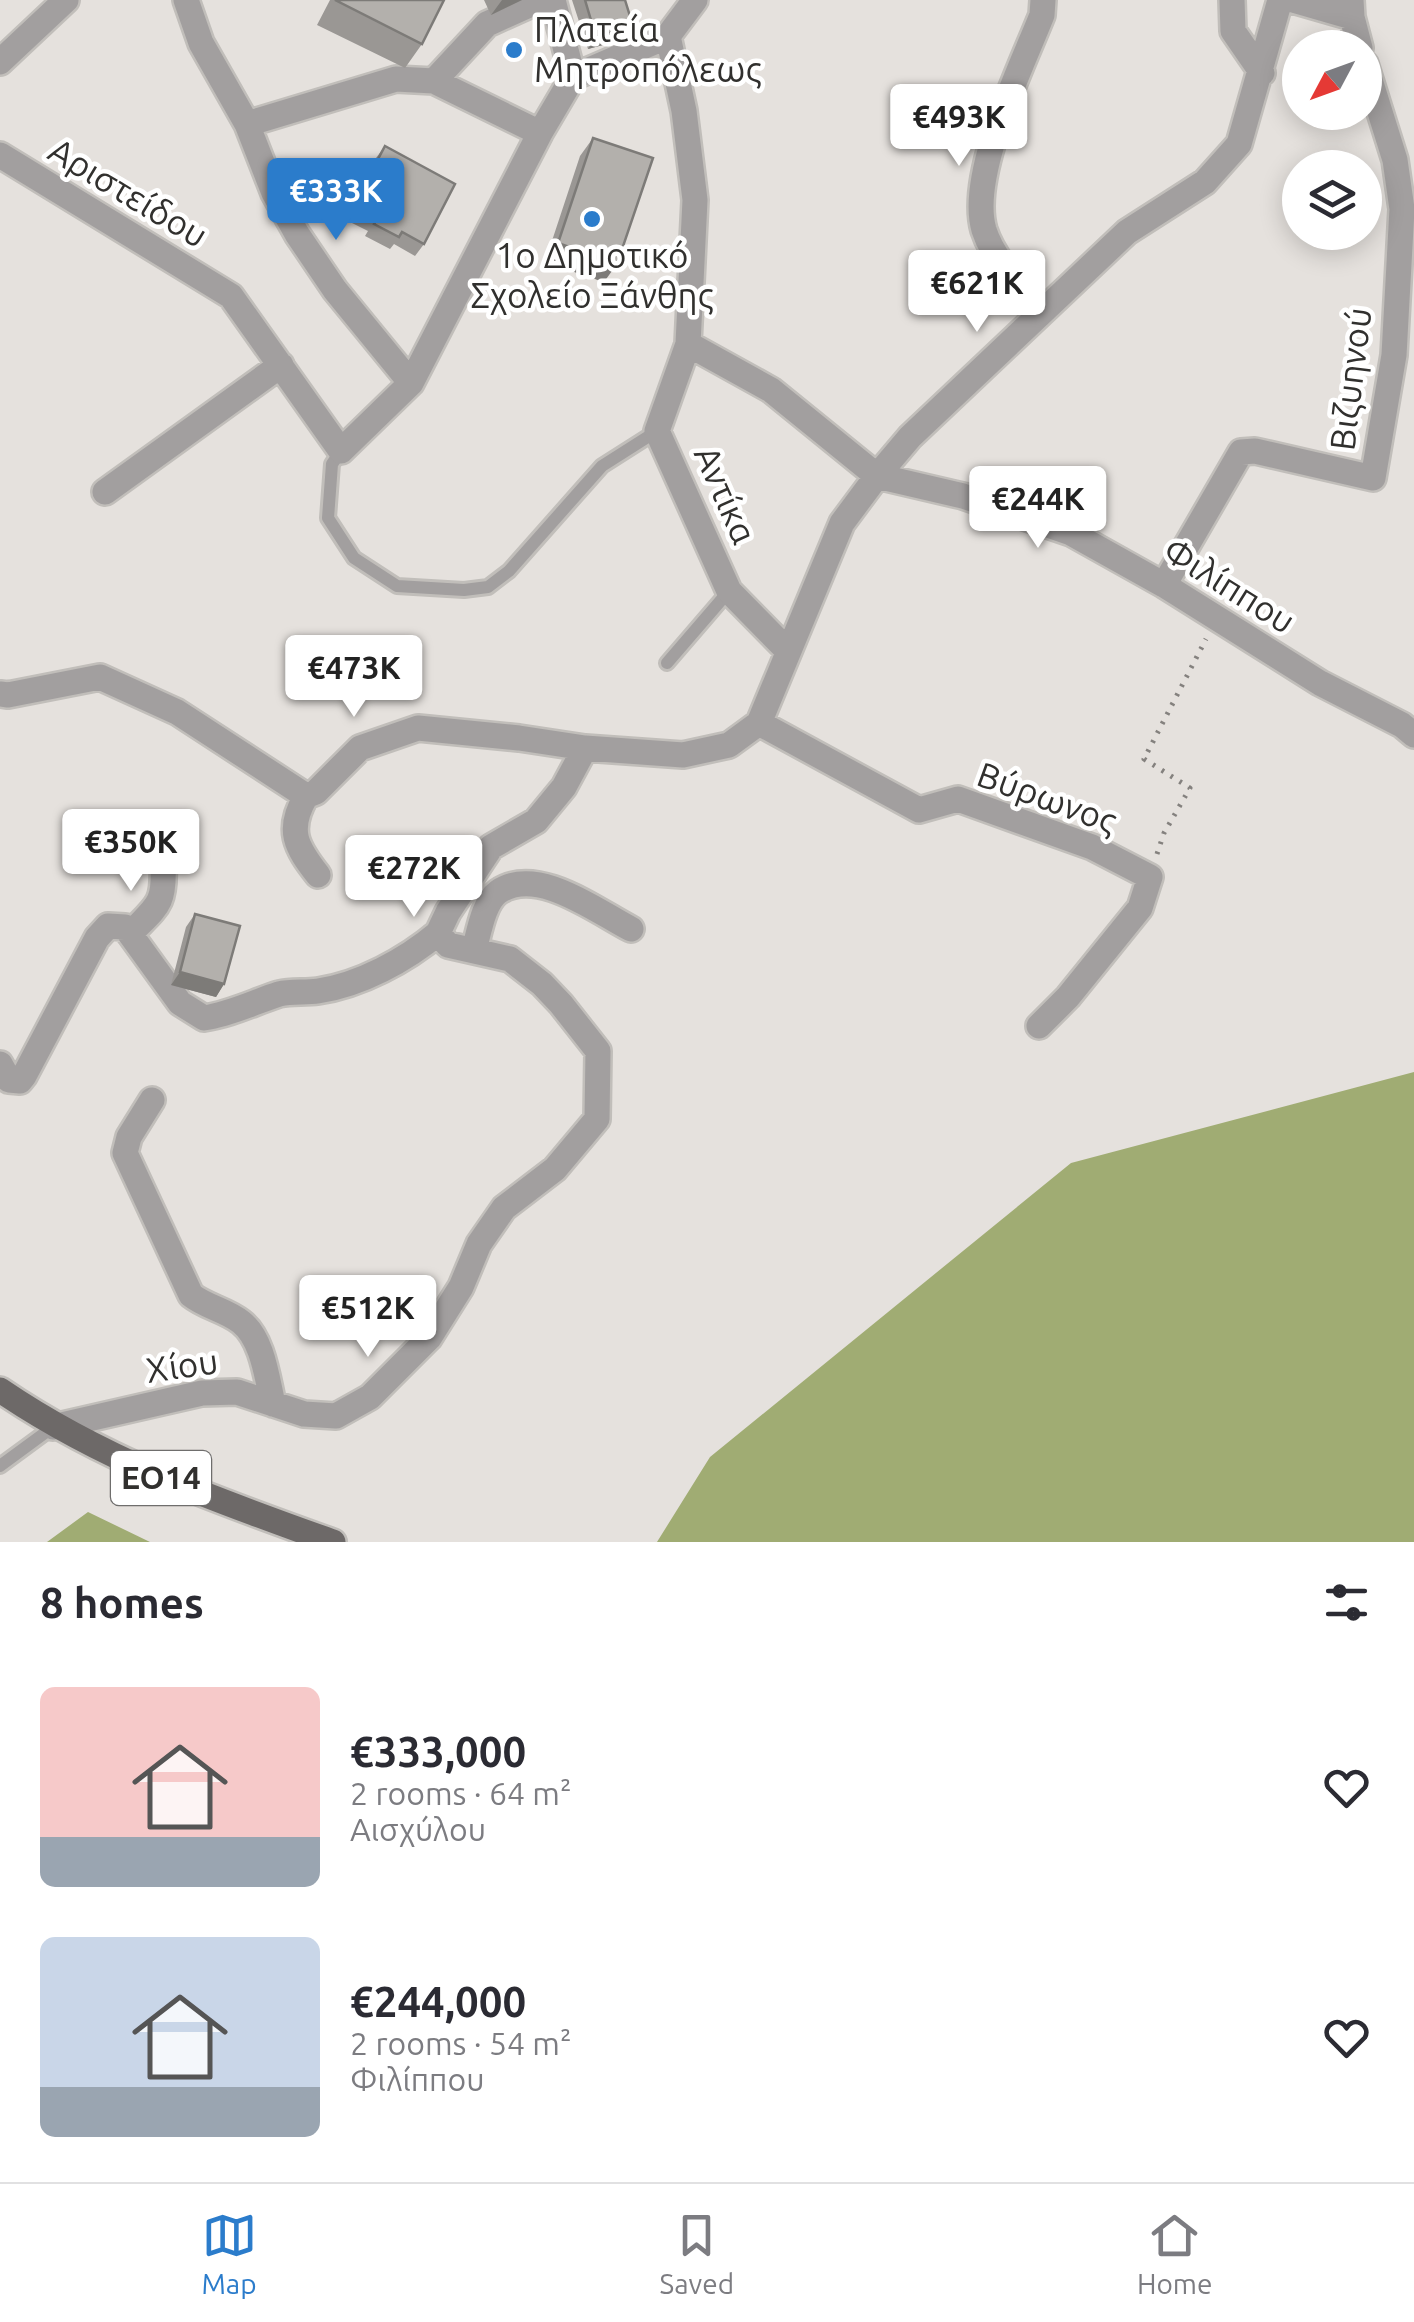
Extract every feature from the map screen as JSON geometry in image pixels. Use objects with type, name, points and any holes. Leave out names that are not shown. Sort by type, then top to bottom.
[{"type":"main road","name":"ΕΟ14","points":[[0,1390],[54,1426],[170,1482],[333,1542]]},
{"type":"street","points":[[0,62],[66,0]]},
{"type":"street","points":[[186,0],[201,43],[247,124],[274,193],[297,234],[335,290],[411,383]]},
{"type":"street","points":[[434,81],[487,24],[540,0]]},
{"type":"street","points":[[553,0],[574,76]]},
{"type":"street","points":[[340,450],[411,383],[540,133],[574,76],[668,36],[694,0]]},
{"type":"street","points":[[1042,312],[1004,266],[984,230],[980,199],[998,124],[1042,16],[1044,0]]},
{"type":"street","points":[[1232,0],[1234,31],[1262,73]]},
{"type":"street","points":[[318,876],[301,854],[294,830],[296,814],[306,796],[316,792],[360,748],[418,728],[683,756],[730,745],[759,723],[842,522],[877,476],[910,437],[1126,232],[1205,182],[1239,144],[1280,0]]},
{"type":"street","points":[[1294,0],[1352,9]]},
{"type":"street","name":"Αντίκα","points":[[668,36],[684,110],[694,200],[688,344],[657,431],[728,591],[788,652]]},
{"type":"street","points":[[247,124],[396,79],[434,81],[540,133]]},
{"type":"street","name":"Βιζυηνού","points":[[1164,585],[1241,452],[1256,450],[1373,478],[1394,356],[1402,209],[1382,120]]},
{"type":"street","name":"Αριστείδου","points":[[0,156],[231,296],[340,450]]},
{"type":"street","name":"Φιλίππου","points":[[688,344],[772,390],[877,476],[963,496],[1071,534],[1164,585],[1414,735]]},
{"type":"street","points":[[105,492],[281,365]]},
{"type":"street","points":[[0,694],[100,678],[177,712],[306,796]]},
{"type":"street","name":"Βύρωνος","points":[[759,723],[919,810],[958,799],[1092,847],[1150,877]]},
{"type":"street","points":[[0,1064],[9,1080],[20,1081],[97,938],[108,926],[125,927],[180,1002],[204,1018],[222,1016],[283,993],[320,991],[352,982],[421,947],[438,933],[492,847],[536,821],[564,787],[585,748]]},
{"type":"street","points":[[130,934],[157,907],[165,892],[164,865]]},
{"type":"street","points":[[1039,1026],[1068,997],[1140,908],[1150,877]]},
{"type":"street","points":[[438,933],[448,945],[474,950],[486,910],[496,893],[518,884],[540,884],[631,929]]},
{"type":"street","name":"Χίου","points":[[54,1426],[202,1393],[237,1392],[304,1414],[336,1416],[370,1397],[429,1338],[460,1287],[479,1244],[504,1208],[555,1168],[597,1119],[598,1052],[542,984],[510,959],[474,950]]},
{"type":"street","points":[[152,1100],[129,1137],[125,1153],[191,1295],[204,1306],[241,1322],[254,1340],[273,1404]]},
{"type":"lane","points":[[340,450],[332,464],[328,518],[354,558],[397,586],[464,590],[488,588],[509,571],[602,466],[657,431]]},
{"type":"lane","points":[[667,662],[728,591]]},
{"type":"lane","points":[[0,1466],[54,1426]]},
{"type":"path","points":[[1150,877],[1164,833],[1190,788],[1144,759],[1216,619]]},
{"type":"green space","points":[[1414,1072],[1414,1542],[657,1542],[710,1457],[1071,1163]]},
{"type":"green space","points":[[88,1512],[150,1542],[47,1542]]},
{"type":"building","points":[[335,0],[444,0],[422,44]]},
{"type":"building","points":[[585,0],[625,0],[633,26],[596,37]]},
{"type":"building","name":"1ο Δημοτικό Σχολείο Ξάνθης","points":[[593,138],[653,158],[617,264],[558,243]]},
{"type":"building","points":[[385,146],[455,184],[424,244],[374,224],[377,219],[353,206]]},
{"type":"building","points":[[195,914],[240,926],[224,984],[180,972]]},
{"type":"place","name":"Πλατεία Μητροπόλεως","points":[[514,50]]},
{"type":"place","name":"1ο Δημοτικό Σχολείο Ξάνθης","points":[[592,219]]}]
